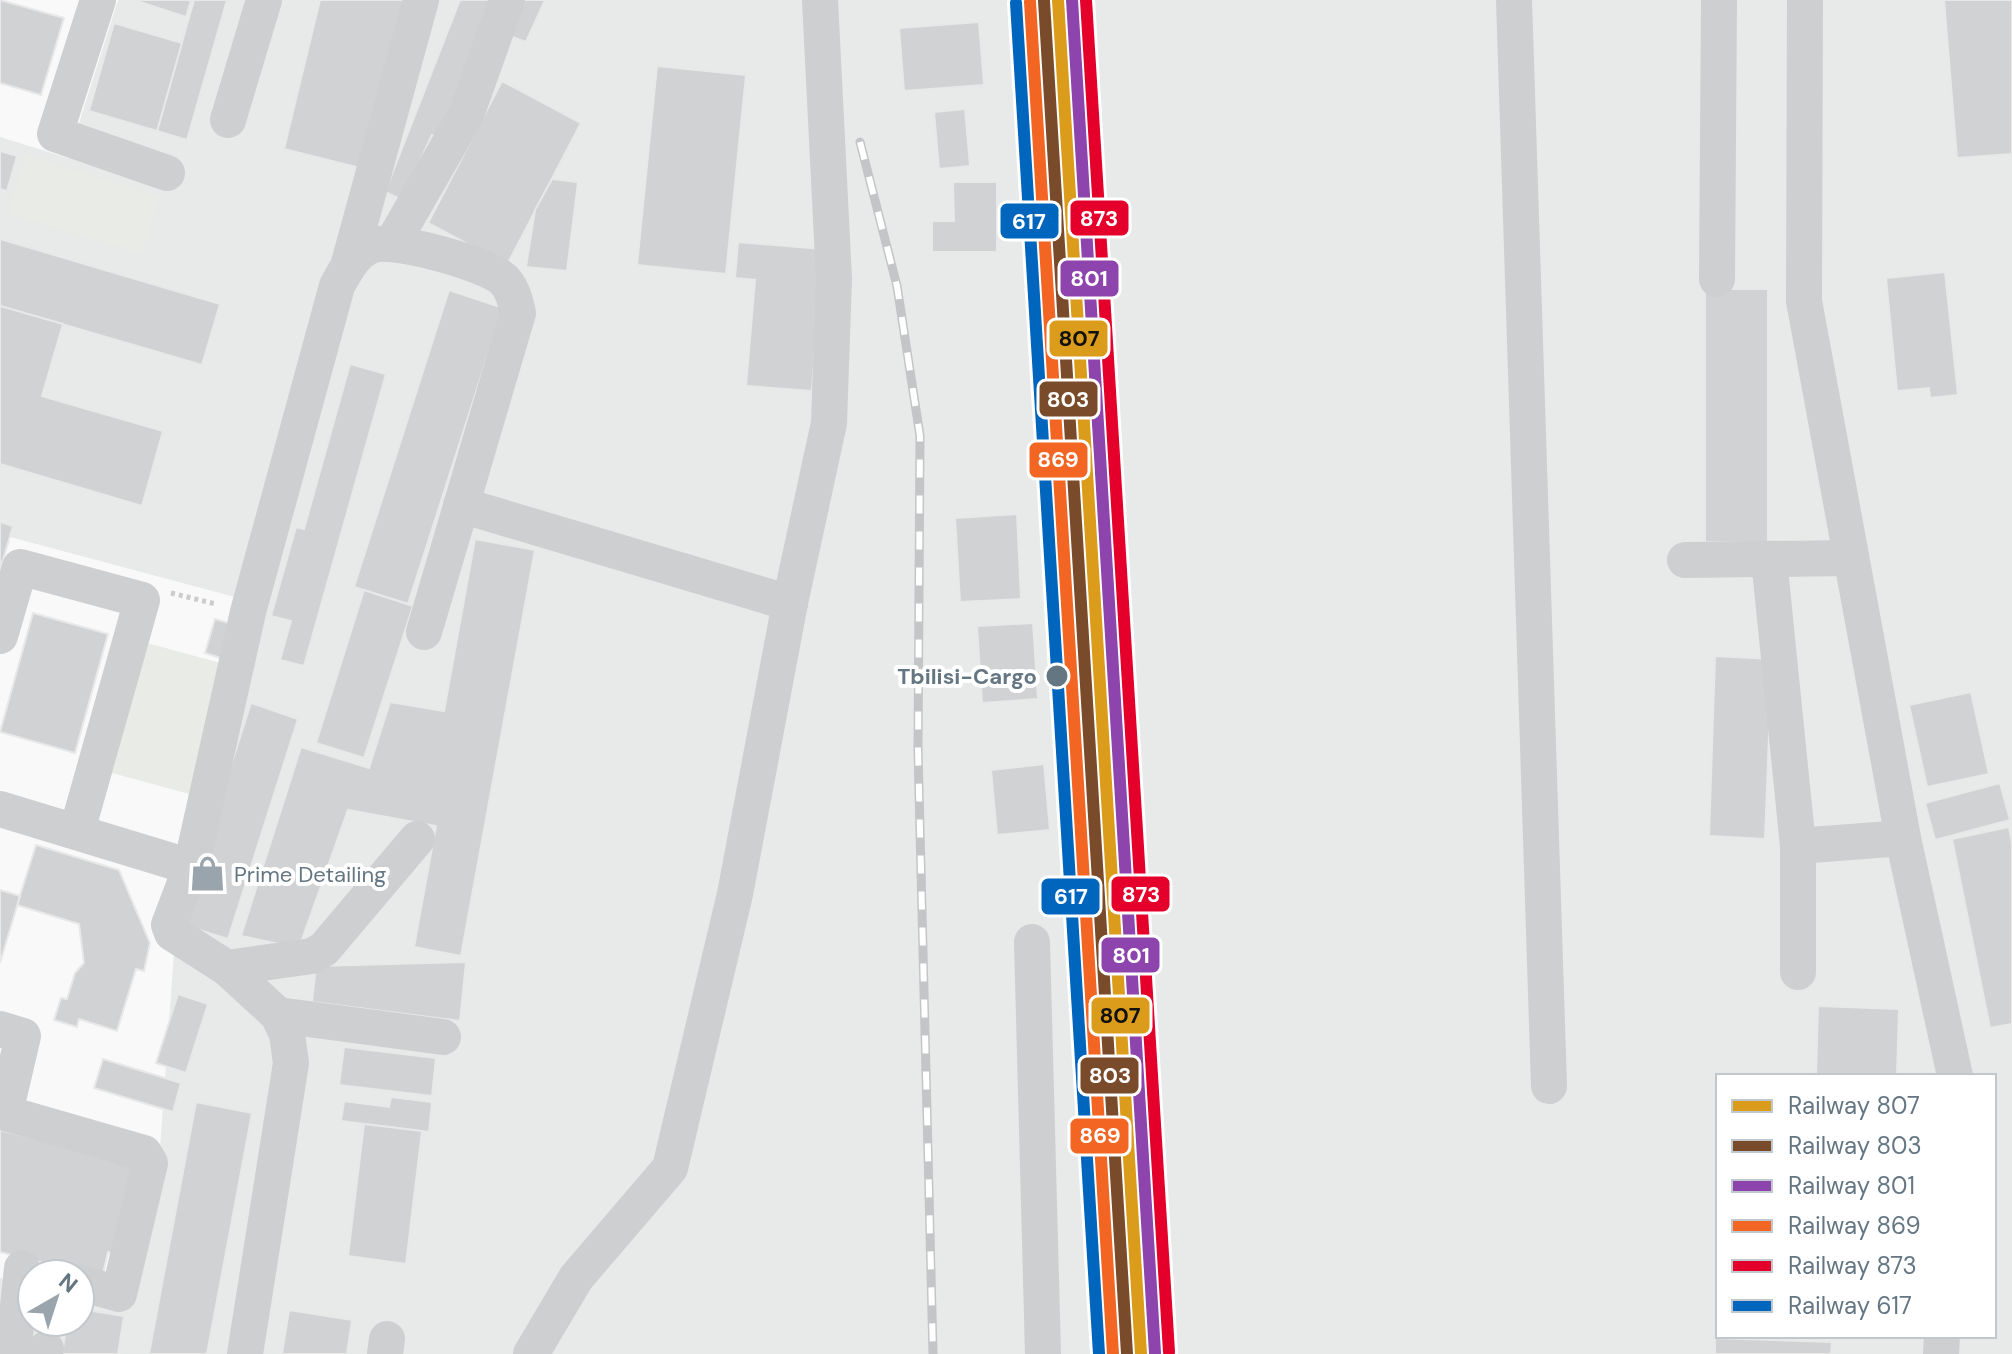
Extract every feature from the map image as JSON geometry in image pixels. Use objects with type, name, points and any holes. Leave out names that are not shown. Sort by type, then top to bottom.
[{"type":"lane","points":[[98,0],[55,134],[167,173]]},
{"type":"lane","points":[[228,120],[264,0]]},
{"type":"lane","points":[[245,1354],[291,1063],[287,1034],[278,1015],[227,968],[172,933],[169,925],[191,867],[248,612],[337,286],[349,263],[421,0]]},
{"type":"lane","points":[[393,242],[466,115],[507,0]]},
{"type":"lane","points":[[531,1354],[576,1278],[670,1168],[735,894],[790,603],[829,423],[834,279],[820,0]]},
{"type":"lane","points":[[1514,0],[1549,1086]]},
{"type":"lane","points":[[1717,279],[1719,0]]},
{"type":"lane","points":[[1796,0],[1804,301],[1903,838],[1955,1074]]},
{"type":"lane","points":[[349,263],[372,245],[393,242],[478,265],[502,277],[514,293],[518,313],[424,632]]},
{"type":"lane","points":[[461,505],[790,603]]},
{"type":"lane","points":[[1685,560],[1851,558]]},
{"type":"lane","points":[[1769,559],[1798,846],[1798,972]]},
{"type":"lane","points":[[0,636],[20,567],[142,600],[77,831]]},
{"type":"lane","points":[[0,809],[191,867]]},
{"type":"lane","points":[[1798,846],[1903,838]]},
{"type":"lane","points":[[227,968],[312,956],[324,949],[417,839]]},
{"type":"lane","points":[[1032,942],[1043,1354]]},
{"type":"lane","points":[[278,1015],[443,1037]]},
{"type":"lane","points":[[0,1029],[23,1036],[5,1113],[144,1153],[150,1163],[119,1294],[96,1288]]},
{"type":"path","points":[[142,600],[159,590],[248,612]]},
{"type":"shaded area","points":[[118,0],[2012,0],[2012,1354],[0,1354],[0,1278],[16,1282],[16,1338],[96,1338],[96,1302],[123,1309],[159,1162],[176,925],[246,600],[10,537],[13,526],[0,522],[0,137],[68,158]]},
{"type":"shaded area","points":[[25,155],[159,196],[142,254],[8,214]]},
{"type":"shaded area","points":[[147,643],[228,665],[193,795],[112,773]]},
{"type":"building","points":[[0,0],[64,18],[41,95],[0,83]]},
{"type":"building","points":[[134,0],[191,0],[186,17]]},
{"type":"building","points":[[194,0],[227,0],[187,140],[157,131]]},
{"type":"building","points":[[320,0],[404,0],[364,169],[284,149]]},
{"type":"building","points":[[460,0],[495,0],[444,139],[432,135],[402,200],[385,192]]},
{"type":"building","points":[[515,0],[545,0],[526,42],[502,33]]},
{"type":"building","points":[[1944,0],[2012,0],[2012,154],[1957,158]]},
{"type":"building","points":[[979,22],[984,85],[904,91],[899,28]]},
{"type":"building","points":[[114,23],[182,43],[157,131],[89,111]]},
{"type":"building","points":[[657,66],[746,75],[726,274],[637,265]]},
{"type":"building","points":[[502,81],[581,123],[507,265],[428,223]]},
{"type":"building","points":[[965,109],[970,166],[939,169],[934,112]]},
{"type":"building","points":[[0,151],[17,156],[7,191],[0,189]]},
{"type":"building","points":[[552,179],[578,182],[567,271],[526,267],[535,210]]},
{"type":"building","points":[[953,182],[997,182],[997,252],[932,252],[932,221],[954,221]]},
{"type":"building","points":[[0,239],[220,304],[202,365],[0,306]]},
{"type":"building","points":[[738,242],[822,249],[812,391],[746,386],[755,280],[735,278]]},
{"type":"building","points":[[1945,272],[1958,395],[1930,398],[1929,388],[1897,391],[1886,278]]},
{"type":"building","points":[[1705,289],[1768,289],[1768,543],[1705,542]]},
{"type":"building","points":[[449,290],[503,308],[408,604],[354,587]]},
{"type":"building","points":[[0,306],[63,324],[42,396],[163,431],[142,506],[0,464]]},
{"type":"building","points":[[350,364],[386,374],[304,666],[280,660],[291,621],[271,616],[296,527],[304,529]]},
{"type":"building","points":[[1017,514],[1021,599],[960,602],[955,518]]},
{"type":"building","points":[[0,522],[13,526],[0,570]]},
{"type":"building","points":[[475,539],[535,550],[461,956],[414,947],[436,826],[348,810],[299,948],[241,936],[301,747],[369,768],[390,702],[444,711]]},
{"type":"building","points":[[364,590],[413,606],[364,758],[316,743]]},
{"type":"building","points":[[33,613],[108,634],[75,753],[0,732]]},
{"type":"building","points":[[215,619],[242,627],[231,661],[205,653]]},
{"type":"building","points":[[1033,623],[1038,699],[982,703],[977,626]]},
{"type":"building","points":[[1715,656],[1772,659],[1765,839],[1709,836]]},
{"type":"building","points":[[1971,692],[1989,774],[1927,787],[1909,705]]},
{"type":"building","points":[[251,703],[298,719],[228,939],[180,924]]},
{"type":"building","points":[[1044,764],[1050,830],[997,835],[991,770]]},
{"type":"building","points":[[2000,783],[2010,820],[1935,840],[1925,803]]},
{"type":"building","points":[[2009,827],[2012,843],[2012,1024],[1990,1028],[1952,839]]},
{"type":"building","points":[[36,845],[119,870],[150,943],[144,971],[136,969],[117,1031],[79,1019],[77,1027],[54,1020],[61,998],[67,999],[75,973],[84,963],[79,924],[17,905]]},
{"type":"building","points":[[0,890],[20,896],[0,963]]},
{"type":"building","points":[[466,962],[460,1021],[312,1002],[316,966]]},
{"type":"building","points":[[178,994],[208,1004],[186,1073],[156,1063]]},
{"type":"building","points":[[1818,1006],[1899,1009],[1897,1074],[1816,1074]]},
{"type":"building","points":[[344,1047],[436,1058],[432,1096],[339,1085]]},
{"type":"building","points":[[103,1059],[181,1083],[173,1112],[94,1088]]},
{"type":"building","points":[[391,1097],[432,1102],[429,1132],[341,1121],[344,1101],[389,1107]]},
{"type":"building","points":[[196,1102],[252,1113],[207,1354],[149,1354]]},
{"type":"building","points":[[364,1124],[422,1131],[406,1264],[348,1256]]},
{"type":"building","points":[[0,1130],[145,1167],[122,1256],[108,1252],[102,1278],[96,1276],[96,1258],[24,1258],[0,1252]]},
{"type":"building","points":[[289,1310],[352,1320],[347,1354],[282,1354]]},
{"type":"building","points":[[96,1312],[124,1316],[118,1354],[62,1354],[64,1338],[96,1338]]},
{"type":"building","points":[[1715,1338],[1832,1342],[1831,1354],[1715,1354]]},
{"type":"railway","points":[[860,142],[897,286],[920,436],[918,750],[933,1354]]},
{"type":"rail line","name":"807","points":[[1058,0],[1141,1354]]},
{"type":"rail line","name":"801","points":[[1072,0],[1155,1353]]},
{"type":"rail line","name":"873","points":[[1086,0],[1169,1352]]},
{"type":"rail line","name":"803","points":[[1044,1],[1127,1354]]},
{"type":"rail line","name":"869","points":[[1030,2],[1113,1354]]},
{"type":"rail line","name":"617","points":[[1016,3],[1099,1354]]},
{"type":"place","name":"Tbilisi-Cargo","points":[[1057,676]]},
{"type":"place","name":"Prime Detailing","points":[[208,874]]}]
